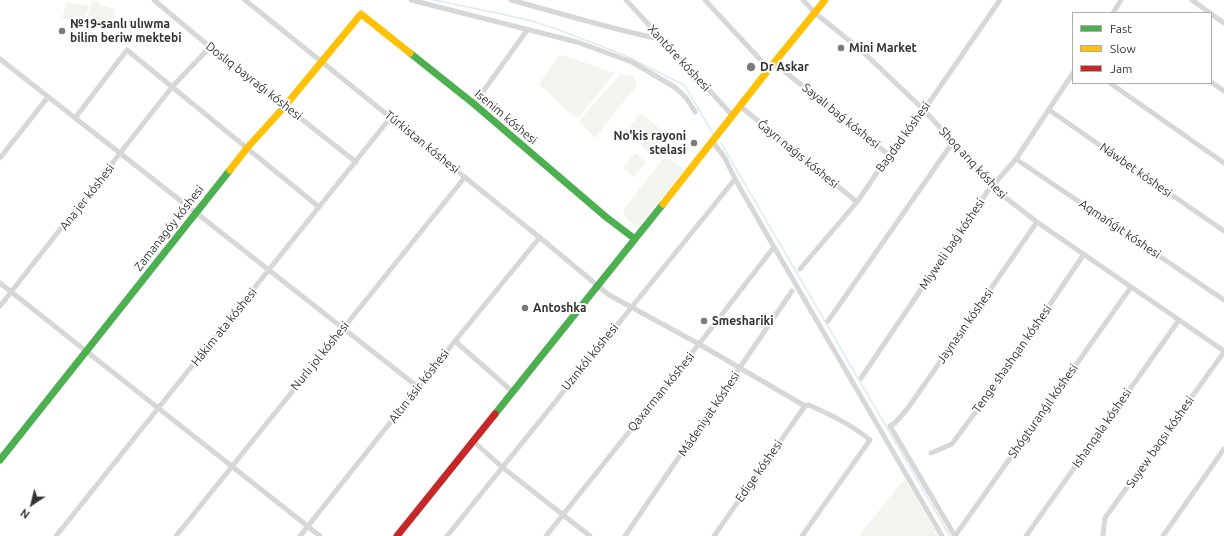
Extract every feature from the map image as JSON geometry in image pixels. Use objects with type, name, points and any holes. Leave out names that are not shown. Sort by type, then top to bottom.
[{"type":"street","name":"Doslıq bayraǵı kóshesi","points":[[154,0],[210,47],[356,162]]},
{"type":"street","name":"Túrkistan kóshesi","points":[[244,0],[540,237],[609,295],[700,344],[805,406],[809,405],[858,430],[870,440],[802,536]]},
{"type":"street","points":[[411,0],[577,42],[632,62],[676,88],[687,98],[695,112]]},
{"type":"street","points":[[510,0],[623,32],[661,39]]},
{"type":"street","name":"Xantóre kóshesi","points":[[626,0],[732,116]]},
{"type":"street","points":[[705,0],[769,69]]},
{"type":"street","name":"Shoq arıq kóshesi","points":[[803,0],[815,13],[860,50],[924,110],[1002,195],[1037,222],[1224,351]]},
{"type":"street","points":[[397,536],[635,240],[825,0]]},
{"type":"street","name":"Bagdad kóshesi","points":[[800,269],[857,202],[889,155],[924,110],[1000,0]]},
{"type":"street","points":[[1114,12],[1122,0]]},
{"type":"street","points":[[1192,0],[1209,12]]},
{"type":"street","name":"Zamanagóy kóshesi","points":[[0,460],[195,212],[247,148],[285,106],[361,14]]},
{"type":"street","name":"Isenim kóshesi","points":[[361,14],[474,104],[635,240]]},
{"type":"street","points":[[1212,14],[1224,23]]},
{"type":"street","points":[[474,104],[528,29]]},
{"type":"street","name":"Ana jer kóshesi","points":[[0,306],[121,154],[172,87],[210,47]]},
{"type":"street","points":[[75,118],[127,50],[319,207]]},
{"type":"street","points":[[0,60],[418,387]]},
{"type":"street","name":"Sayalı baǵ kóshesi","points":[[774,63],[889,155]]},
{"type":"street","name":"Miyweli baǵ kóshesi","points":[[861,378],[993,185],[1016,159],[1072,75]]},
{"type":"street","points":[[1212,83],[1224,91]]},
{"type":"street","points":[[1111,84],[1224,163]]},
{"type":"street","points":[[0,158],[48,97]]},
{"type":"street","name":"Ǵayrı naǵıs kóshesi","points":[[740,106],[857,202]]},
{"type":"street","name":"Náwbet kóshesi","points":[[1049,110],[1224,231]]},
{"type":"street","name":"Hákim ata kóshesi","points":[[56,536],[356,162],[390,117]]},
{"type":"street","points":[[713,142],[725,158],[774,247],[942,536]]},
{"type":"street","points":[[828,321],[953,142]]},
{"type":"street","name":"Aqmańǵıt kóshesi","points":[[1016,159],[1224,300]]},
{"type":"street","name":"Nurlı jol kóshesi","points":[[176,536],[465,177]]},
{"type":"street","name":"Uzınkól kóshesi","points":[[447,536],[735,178]]},
{"type":"street","name":"Jaynasın kóshesi","points":[[955,536],[890,426],[895,423],[908,408],[1037,222]]},
{"type":"street","name":"Altın ásir kóshesi","points":[[300,536],[454,341],[540,237]]},
{"type":"street","name":"Qaxarman kóshesi","points":[[546,536],[700,344],[774,247]]},
{"type":"street","name":"Tenge shashqan kóshesi","points":[[931,452],[952,444],[994,387],[1084,254]]},
{"type":"street","points":[[0,283],[320,536]]},
{"type":"street","name":"Shógturanǵıl kóshesi","points":[[955,536],[1131,286]]},
{"type":"street","name":"Mádeniyat kóshesi","points":[[625,536],[792,291]]},
{"type":"street","name":"Ishanqala kóshesi","points":[[1026,536],[1179,320]]},
{"type":"street","points":[[454,341],[513,392]]},
{"type":"street","name":"Suyew baqsı kóshesi","points":[[1103,535],[1105,518],[1224,351]]},
{"type":"street","name":"Edige kóshesi","points":[[714,536],[805,406]]},
{"type":"street","points":[[474,441],[502,467],[590,536]]},
{"type":"street","points":[[1163,536],[1224,450]]},
{"type":"shaded area","points":[[92,0],[100,2],[99,5],[115,9],[111,25],[87,22]]},
{"type":"shaded area","points":[[67,2],[89,6],[85,21],[62,18]]},
{"type":"shaded area","points":[[562,55],[615,73],[579,117],[572,115],[539,84],[558,57]]},
{"type":"shaded area","points":[[620,74],[633,76],[637,85],[595,138],[579,121]]},
{"type":"shaded area","points":[[641,113],[667,135],[651,154],[641,146],[645,140],[630,126]]},
{"type":"shaded area","points":[[635,153],[646,162],[634,177],[623,168]]},
{"type":"shaded area","points":[[667,158],[682,167],[683,171],[639,226],[635,226],[623,214],[624,209],[663,159]]},
{"type":"shaded area","points":[[906,480],[938,536],[859,536],[901,483]]},
{"type":"waterway","points":[[434,0],[532,21],[624,55],[684,85],[714,135]]},
{"type":"waterway","points":[[721,143],[950,536]]},
{"type":"traffic: fast","points":[[410,53],[474,104],[606,217],[635,239]]},
{"type":"traffic: fast","points":[[0,460],[230,170]]},
{"type":"traffic: fast","points":[[495,414],[663,204]]},
{"type":"traffic: slow","points":[[663,204],[825,0]]},
{"type":"traffic: slow","points":[[230,170],[361,14],[410,53]]},
{"type":"traffic: jam","points":[[397,536],[495,414]]},
{"type":"place","name":"№19-sanlı ulıwma bilim beriw mektebi","points":[[62,31]]},
{"type":"place","name":"Mini Market","points":[[841,48]]},
{"type":"place","name":"Dr Askar","points":[[751,67]]},
{"type":"place","name":"No'kis rayoni stelasi","points":[[694,143]]},
{"type":"place","name":"Antoshka","points":[[525,308]]},
{"type":"place","name":"Smeshariki","points":[[704,321]]}]
